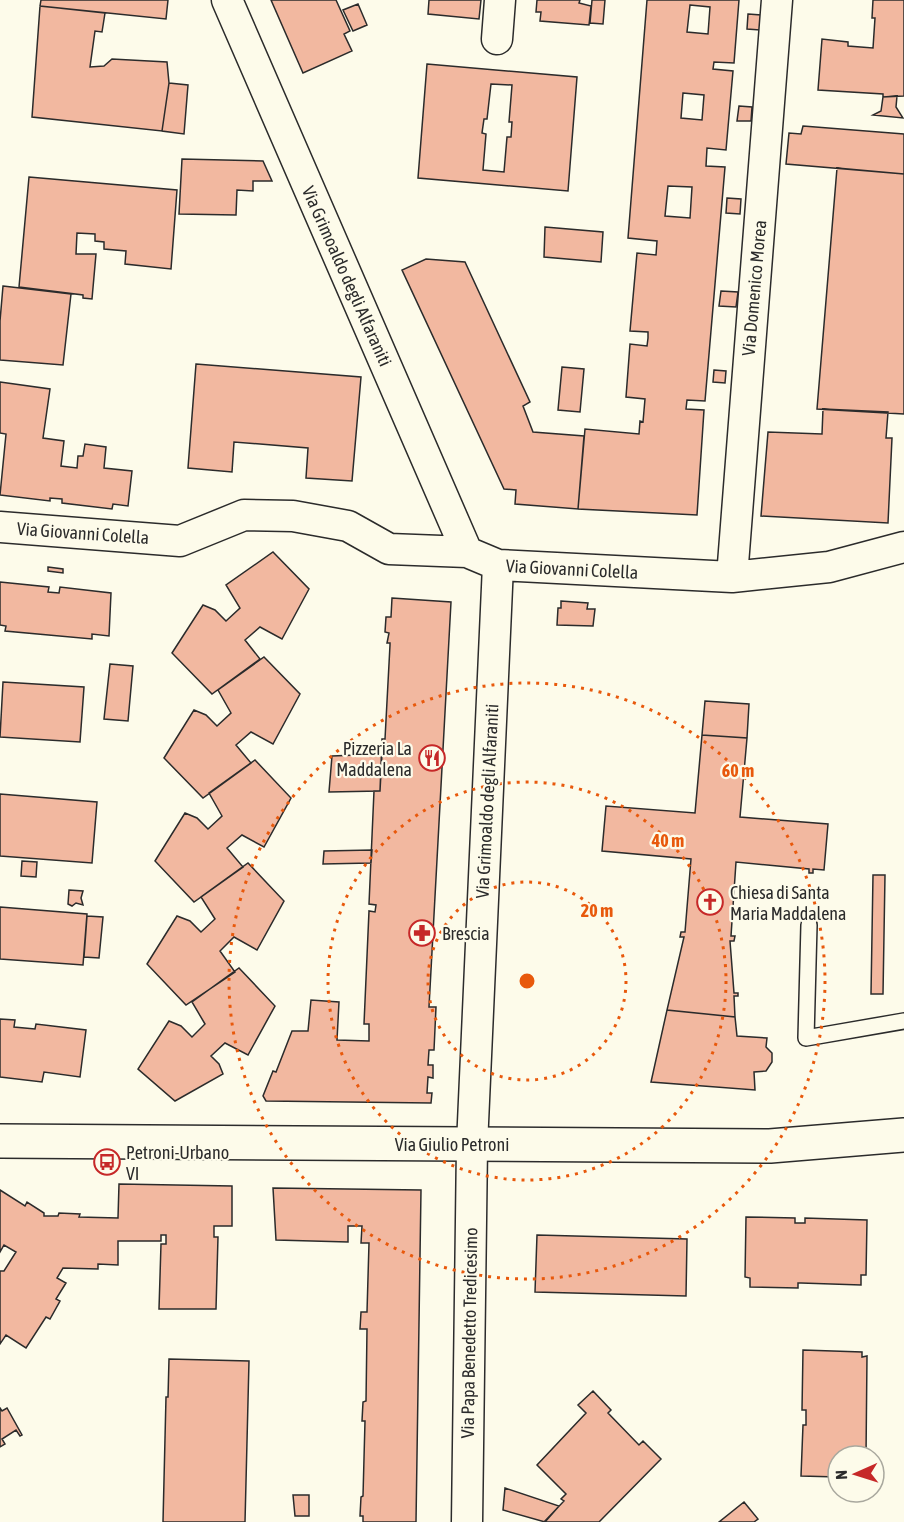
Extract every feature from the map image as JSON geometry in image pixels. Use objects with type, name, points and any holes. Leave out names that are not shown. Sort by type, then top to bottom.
[{"type":"street","name":"Via Grimoaldo degli Alfaraniti","points":[[227,0],[467,552]]},
{"type":"street","points":[[497,39],[500,0]]},
{"type":"street","name":"Via Domenico Morea","points":[[732,577],[777,0]]},
{"type":"street","name":"Via Giovanni Colella","points":[[0,527],[180,541],[244,515],[293,516],[348,526],[389,549],[467,552],[498,565],[732,577],[829,567],[904,547]]},
{"type":"street","name":"Via Grimoaldo degli Alfaraniti","points":[[472,1144],[498,565]]},
{"type":"street","name":"Via Giulio Petroni","points":[[0,1141],[770,1146],[904,1136]]},
{"type":"street","name":"Via Papa Benedetto Tredicesimo","points":[[467,1522],[472,1144]]},
{"type":"lane","points":[[808,925],[806,1038],[904,1021]]},
{"type":"building","points":[[41,0],[168,0],[166,19],[40,6]]},
{"type":"building","points":[[271,0],[336,0],[350,31],[344,34],[352,51],[303,73]]},
{"type":"building","points":[[429,0],[481,0],[479,19],[428,14]]},
{"type":"building","points":[[537,0],[580,0],[579,3],[591,6],[589,25],[540,21],[541,12],[536,12]]},
{"type":"building","points":[[592,0],[605,0],[603,24],[590,23]]},
{"type":"building","points":[[647,0],[739,0],[734,63],[714,62],[713,69],[733,71],[726,150],[707,148],[706,166],[725,167],[705,401],[687,400],[686,409],[704,410],[697,515],[578,509],[585,429],[639,434],[640,421],[643,422],[645,399],[626,397],[630,344],[647,346],[648,332],[630,331],[637,253],[656,255],[657,241],[628,238]],"holes":[[[690,5],[710,7],[708,34],[687,32]],[[683,93],[704,95],[702,120],[681,118]],[[668,186],[692,187],[690,218],[665,216]]]},
{"type":"building","points":[[873,0],[904,0],[904,96],[883,97],[883,94],[818,90],[822,39],[848,42],[848,46],[873,48],[875,18],[872,18]]},
{"type":"building","points":[[358,4],[367,25],[353,31],[343,10]]},
{"type":"building","points":[[40,6],[105,13],[102,32],[95,31],[90,67],[104,66],[112,59],[167,62],[169,83],[162,131],[32,117]]},
{"type":"building","points":[[748,14],[761,15],[760,30],[747,29]]},
{"type":"building","points":[[427,64],[577,77],[568,191],[418,178]],"holes":[[[491,84],[512,85],[509,122],[512,122],[511,137],[507,137],[504,172],[483,170],[486,134],[482,133],[484,119],[487,119]]]},
{"type":"building","points":[[169,83],[188,85],[184,134],[162,131]]},
{"type":"building","points":[[897,96],[896,107],[903,118],[873,115],[881,111],[883,97]]},
{"type":"building","points":[[739,106],[752,107],[751,121],[737,121]]},
{"type":"building","points":[[803,126],[904,134],[904,174],[786,164],[789,133],[801,134]]},
{"type":"building","points":[[182,159],[263,161],[272,181],[253,181],[253,191],[237,190],[236,215],[179,214]]},
{"type":"building","points":[[837,168],[904,174],[904,414],[817,409]]},
{"type":"building","points":[[29,177],[177,190],[171,269],[125,264],[126,251],[104,249],[104,242],[95,241],[95,234],[77,233],[76,254],[96,254],[92,299],[83,298],[83,295],[19,287]]},
{"type":"building","points":[[727,198],[741,199],[740,214],[726,213]]},
{"type":"building","points":[[545,227],[603,232],[601,262],[544,257]]},
{"type":"building","points":[[426,259],[465,262],[530,402],[523,406],[533,432],[584,436],[578,509],[515,504],[516,490],[504,489],[402,270]]},
{"type":"building","points":[[3,286],[71,294],[63,365],[0,360]]},
{"type":"building","points":[[721,291],[738,292],[736,307],[719,306]]},
{"type":"building","points":[[196,364],[361,377],[352,481],[306,478],[308,448],[234,442],[232,472],[188,468]]},
{"type":"building","points":[[562,367],[584,369],[580,412],[558,410]]},
{"type":"building","points":[[714,370],[726,371],[725,383],[713,382]]},
{"type":"building","points":[[0,382],[50,389],[43,438],[64,441],[61,466],[77,468],[78,456],[83,456],[85,444],[106,447],[104,468],[132,471],[128,506],[113,504],[112,509],[62,503],[62,499],[50,498],[50,501],[0,495],[6,434],[0,433]]},
{"type":"building","points":[[823,409],[888,412],[886,438],[892,438],[888,523],[761,516],[768,432],[822,434]]},
{"type":"building","points":[[273,552],[309,589],[282,639],[260,627],[245,640],[260,659],[212,694],[172,653],[203,605],[215,610],[226,621],[240,608],[226,585]]},
{"type":"building","points":[[48,567],[63,569],[63,573],[48,571]]},
{"type":"building","points":[[0,582],[49,587],[48,592],[59,593],[60,587],[111,593],[109,636],[92,634],[92,639],[5,631],[6,626],[0,625]]},
{"type":"building","points":[[392,598],[451,602],[429,1007],[436,1007],[434,1050],[429,1050],[428,1065],[433,1065],[433,1078],[428,1077],[427,1093],[432,1093],[431,1103],[266,1101],[263,1096],[273,1071],[276,1072],[292,1031],[308,1031],[311,1000],[339,1002],[337,1040],[369,1041],[369,1024],[364,1024],[369,911],[375,912],[376,905],[369,904],[374,791],[380,791],[382,739],[385,739],[390,643],[387,643],[389,633],[385,632],[386,617],[391,617]]},
{"type":"building","points":[[561,601],[588,603],[587,609],[595,609],[593,626],[557,625],[558,608],[561,608]]},
{"type":"building","points":[[264,657],[300,694],[273,744],[251,732],[236,745],[251,763],[203,798],[164,758],[194,710],[206,715],[217,726],[231,713],[218,690]]},
{"type":"building","points":[[110,664],[133,666],[128,721],[104,719]]},
{"type":"building","points":[[3,682],[84,687],[80,742],[0,737]]},
{"type":"building","points":[[705,701],[749,704],[747,738],[702,735]]},
{"type":"building","name":"Chiesa di Santa Maria Maddalena","points":[[702,735],[747,738],[740,817],[828,824],[824,870],[813,869],[813,873],[809,873],[809,869],[736,862],[731,936],[735,936],[734,941],[730,941],[734,993],[738,993],[738,996],[734,996],[735,1017],[667,1010],[684,937],[680,937],[681,932],[685,932],[691,859],[602,851],[606,806],[695,813]]},
{"type":"building","points":[[382,754],[380,791],[329,792],[332,756]]},
{"type":"building","points":[[255,760],[291,798],[264,847],[242,835],[227,848],[243,867],[194,902],[155,861],[185,813],[197,818],[208,829],[222,816],[209,793]]},
{"type":"building","points":[[0,794],[97,802],[92,863],[0,856]]},
{"type":"building","points":[[372,850],[371,863],[323,864],[324,851]]},
{"type":"building","points":[[22,861],[37,862],[36,877],[21,876]]},
{"type":"building","points":[[248,863],[284,901],[257,950],[234,937],[220,951],[235,972],[186,1005],[147,964],[177,916],[190,921],[201,932],[215,919],[201,897]]},
{"type":"building","points":[[873,875],[885,875],[883,994],[871,994]]},
{"type":"building","points":[[69,890],[83,891],[81,898],[83,905],[68,904]]},
{"type":"building","points":[[0,907],[87,914],[83,965],[0,959]]},
{"type":"building","points":[[87,916],[103,917],[99,958],[84,957]]},
{"type":"building","points":[[239,968],[275,1006],[248,1055],[225,1043],[211,1056],[219,1064],[223,1074],[175,1101],[138,1069],[169,1021],[181,1026],[192,1037],[205,1024],[192,1002]]},
{"type":"building","points":[[667,1010],[735,1017],[737,1036],[767,1038],[766,1047],[772,1053],[772,1062],[766,1071],[754,1072],[755,1090],[651,1082]]},
{"type":"building","points":[[0,1019],[15,1020],[14,1027],[35,1029],[36,1024],[86,1030],[80,1077],[44,1072],[42,1082],[0,1077]]},
{"type":"building","points":[[119,1184],[232,1186],[232,1226],[214,1226],[214,1237],[218,1237],[216,1309],[159,1309],[161,1244],[166,1244],[166,1235],[161,1235],[161,1241],[118,1241],[118,1265],[98,1264],[98,1269],[63,1268],[57,1278],[66,1283],[56,1299],[60,1301],[50,1319],[46,1317],[26,1348],[6,1335],[0,1344],[0,1271],[4,1271],[16,1252],[4,1245],[0,1252],[0,1190],[25,1206],[27,1202],[44,1213],[44,1216],[58,1216],[59,1213],[80,1214],[79,1217],[118,1218]]},
{"type":"building","points":[[273,1188],[421,1190],[416,1522],[363,1522],[363,1516],[360,1516],[361,1497],[363,1496],[365,1421],[362,1421],[363,1402],[366,1401],[367,1329],[360,1329],[361,1312],[367,1312],[369,1243],[361,1243],[362,1226],[348,1226],[348,1242],[276,1240]]},
{"type":"building","points":[[746,1217],[795,1218],[795,1223],[805,1223],[805,1218],[867,1220],[866,1275],[861,1275],[861,1285],[798,1283],[798,1288],[750,1287],[750,1278],[745,1277]]},
{"type":"building","points":[[537,1235],[687,1239],[686,1296],[535,1292]]},
{"type":"building","points":[[803,1350],[862,1352],[862,1357],[867,1356],[866,1444],[826,1444],[826,1477],[801,1476],[803,1425],[806,1425],[806,1410],[802,1410]]},
{"type":"building","points":[[169,1359],[249,1361],[245,1522],[163,1522]]},
{"type":"building","points":[[593,1391],[611,1410],[608,1413],[639,1445],[643,1441],[661,1459],[599,1522],[544,1522],[564,1501],[561,1499],[566,1494],[537,1465],[586,1413],[578,1405]]},
{"type":"building","points":[[0,1408],[2,1411],[7,1408],[22,1435],[20,1436],[16,1430],[2,1439],[5,1444],[0,1447]]},
{"type":"building","points":[[505,1488],[559,1506],[545,1522],[503,1510]]},
{"type":"building","points":[[293,1495],[309,1495],[309,1516],[295,1516]]},
{"type":"building","points":[[744,1502],[758,1519],[754,1522],[719,1522]]},
{"type":"place","name":"Pizzeria La Maddalena","points":[[432,758]]},
{"type":"place","name":"Chiesa di Santa Maria Maddalena","points":[[710,902]]},
{"type":"place","name":"Brescia","points":[[422,933]]},
{"type":"place","name":"Petroni-Urbano VI","points":[[107,1162]]}]
